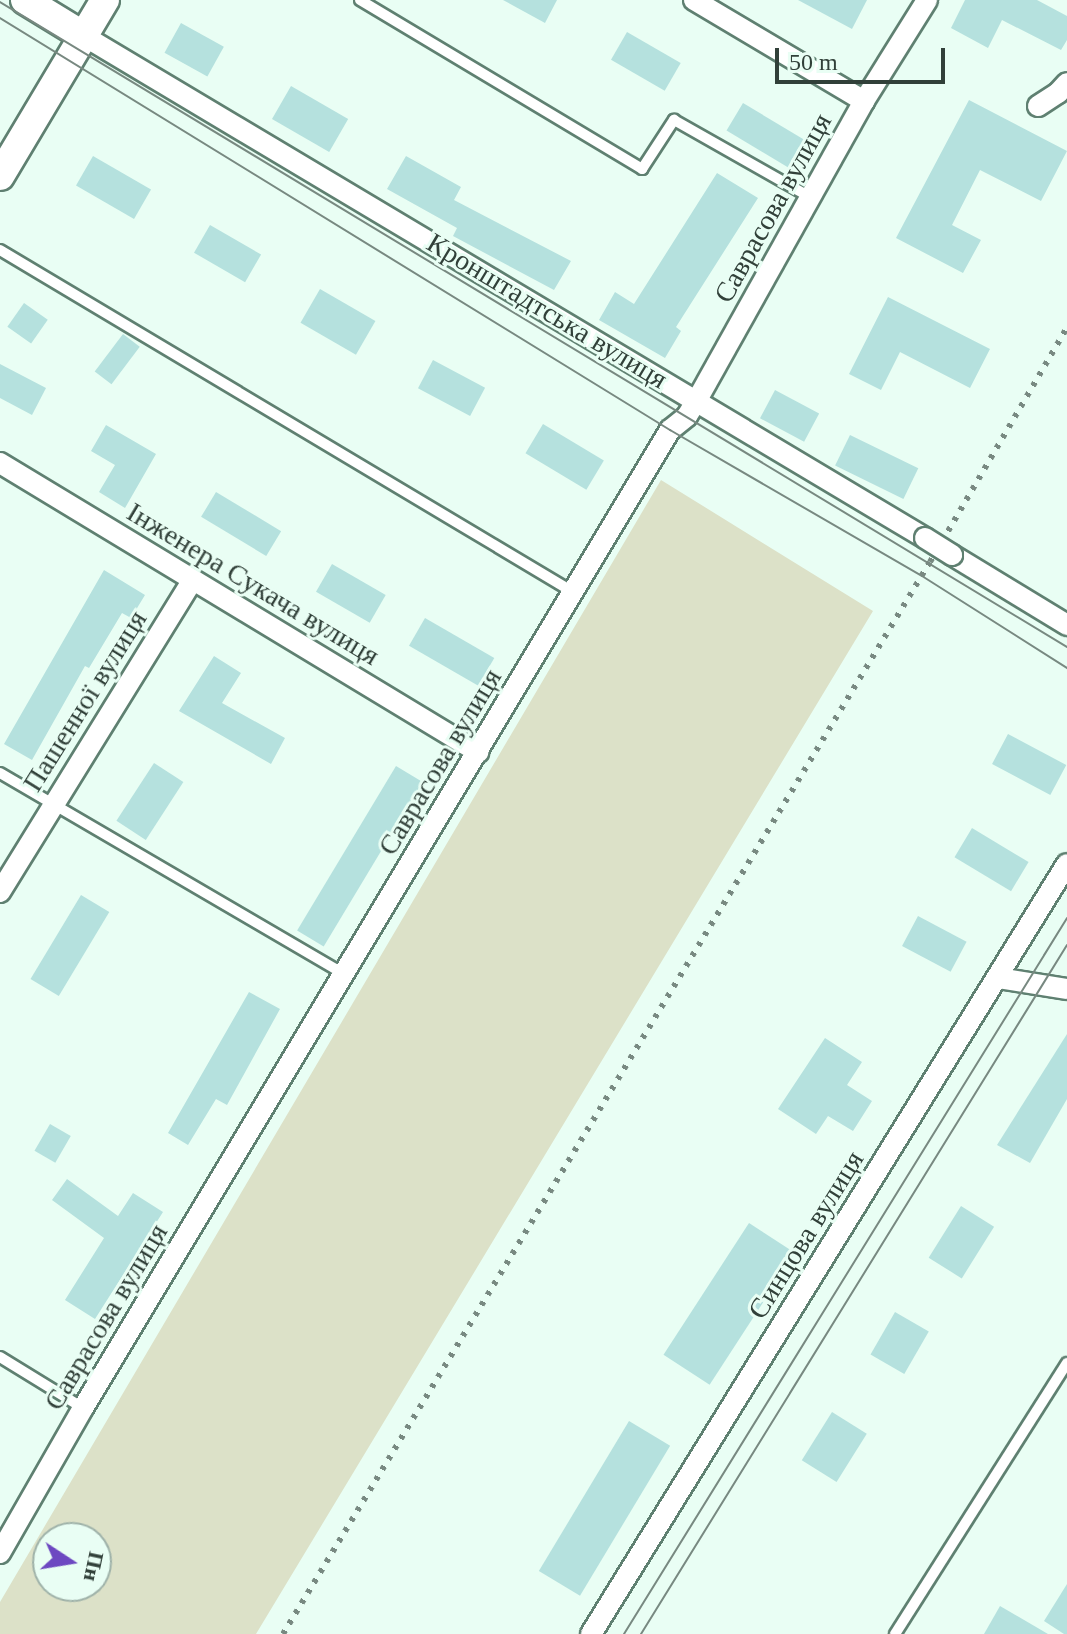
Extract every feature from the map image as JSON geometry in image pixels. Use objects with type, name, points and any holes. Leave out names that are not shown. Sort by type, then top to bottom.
[{"type":"main road","name":"Кронштадтська вулиця","points":[[25,0],[84,36]]},
{"type":"main road","points":[[0,176],[105,0]]},
{"type":"street","points":[[694,0],[864,101]]},
{"type":"street","name":"Саврасова вулиця","points":[[0,1553],[83,1408],[346,975],[670,430],[687,416],[697,400],[864,101],[927,0]]},
{"type":"street","name":"Кронштадтська вулиця","points":[[84,36],[697,400],[1067,625]]},
{"type":"street","points":[[1038,106],[1067,83]]},
{"type":"street","name":"Інженера Сукача вулиця","points":[[0,463],[478,752]]},
{"type":"street","name":"Пашенної вулиця","points":[[0,892],[193,580]]},
{"type":"street","name":"Синцова вулиця","points":[[591,1634],[1067,864]]},
{"type":"street","points":[[998,978],[1067,989]]},
{"type":"lane","points":[[360,0],[642,169],[674,120],[812,198]]},
{"type":"lane","points":[[0,250],[573,592]]},
{"type":"lane","points":[[0,773],[346,975]]},
{"type":"lane","points":[[0,1357],[83,1408]]},
{"type":"lane","points":[[895,1634],[1067,1363]]},
{"type":"green space","points":[[661,480],[873,611],[256,1634],[0,1634],[0,1602],[32,1548],[32,1602],[112,1602],[112,1522],[47,1522]]},
{"type":"building","points":[[503,0],[557,0],[545,23]]},
{"type":"building","points":[[798,0],[867,0],[852,29]]},
{"type":"building","points":[[965,0],[1037,0],[1067,16],[1067,40],[1061,50],[1002,20],[988,48],[951,28]]},
{"type":"building","points":[[181,23],[224,47],[207,76],[165,53]]},
{"type":"building","points":[[627,32],[681,63],[665,91],[611,60]]},
{"type":"building","points":[[291,86],[348,119],[329,152],[272,119]]},
{"type":"building","points":[[969,100],[1067,151],[1041,201],[980,170],[952,225],[981,240],[963,273],[896,238]]},
{"type":"building","points":[[743,103],[805,140],[788,168],[727,130]]},
{"type":"building","points":[[93,156],[151,190],[134,219],[76,185]]},
{"type":"building","points":[[406,156],[461,187],[454,200],[571,261],[554,290],[453,236],[457,228],[387,189]]},
{"type":"building","points":[[717,173],[758,198],[676,327],[681,331],[665,358],[599,320],[615,292],[634,304]]},
{"type":"building","points":[[210,225],[261,254],[245,282],[194,253]]},
{"type":"building","points":[[320,289],[375,321],[356,355],[300,323]]},
{"type":"building","points":[[888,297],[990,349],[970,388],[900,352],[881,390],[849,374]]},
{"type":"building","points":[[24,303],[48,320],[31,343],[7,327]]},
{"type":"building","points":[[123,334],[140,347],[111,384],[95,372]]},
{"type":"building","points":[[433,360],[485,388],[470,416],[418,388]]},
{"type":"building","points":[[0,364],[46,388],[32,415],[0,398]]},
{"type":"building","points":[[775,390],[819,413],[804,442],[760,418]]},
{"type":"building","points":[[543,424],[604,461],[586,490],[525,453]]},
{"type":"building","points":[[106,425],[156,454],[125,508],[99,492],[115,465],[91,451]]},
{"type":"building","points":[[850,435],[918,468],[903,499],[835,466]]},
{"type":"building","points":[[216,492],[281,531],[266,556],[201,517]]},
{"type":"building","points":[[332,564],[386,595],[370,623],[316,592]]},
{"type":"building","points":[[104,570],[145,595],[131,618],[122,613],[89,668],[85,666],[32,760],[4,744]]},
{"type":"building","points":[[425,618],[494,658],[478,686],[409,646]]},
{"type":"building","points":[[214,656],[241,673],[222,703],[285,738],[271,764],[179,711]]},
{"type":"building","points":[[1008,734],[1066,765],[1050,795],[992,764]]},
{"type":"building","points":[[154,763],[183,782],[146,840],[116,821]]},
{"type":"building","points":[[396,766],[423,782],[324,947],[297,931]]},
{"type":"building","points":[[972,828],[1029,862],[1011,891],[954,857]]},
{"type":"building","points":[[81,895],[109,912],[59,996],[31,979]]},
{"type":"building","points":[[918,916],[967,942],[951,972],[902,946]]},
{"type":"building","points":[[249,992],[280,1009],[227,1105],[216,1099],[188,1145],[168,1133]]},
{"type":"building","points":[[1067,1034],[1067,1099],[1030,1163],[997,1145]]},
{"type":"building","points":[[825,1038],[862,1062],[847,1085],[872,1101],[853,1131],[828,1116],[816,1134],[778,1109]]},
{"type":"building","points":[[50,1124],[71,1136],[55,1163],[34,1151]]},
{"type":"building","points":[[67,1179],[118,1216],[133,1193],[163,1212],[95,1319],[65,1300],[104,1238],[52,1200]]},
{"type":"building","points":[[961,1206],[994,1227],[962,1278],[929,1258]]},
{"type":"building","points":[[749,1223],[795,1253],[710,1385],[663,1355]]},
{"type":"building","points":[[895,1312],[929,1332],[904,1374],[870,1354]]},
{"type":"building","points":[[832,1412],[867,1434],[837,1482],[802,1460]]},
{"type":"building","points":[[629,1421],[670,1446],[580,1596],[539,1571]]},
{"type":"building","points":[[1067,1584],[1067,1634],[1064,1634],[1044,1621]]},
{"type":"building","points":[[1000,1606],[1048,1634],[984,1634]]},
{"type":"tram line","points":[[0,2],[1067,647]]},
{"type":"tram line","points":[[0,18],[670,430],[922,576],[1067,668]]},
{"type":"tram line","points":[[624,1634],[1067,918]]},
{"type":"tram line","points":[[641,1634],[1067,945]]},
{"type":"railway","points":[[283,1634],[930,562],[1067,328]]}]
